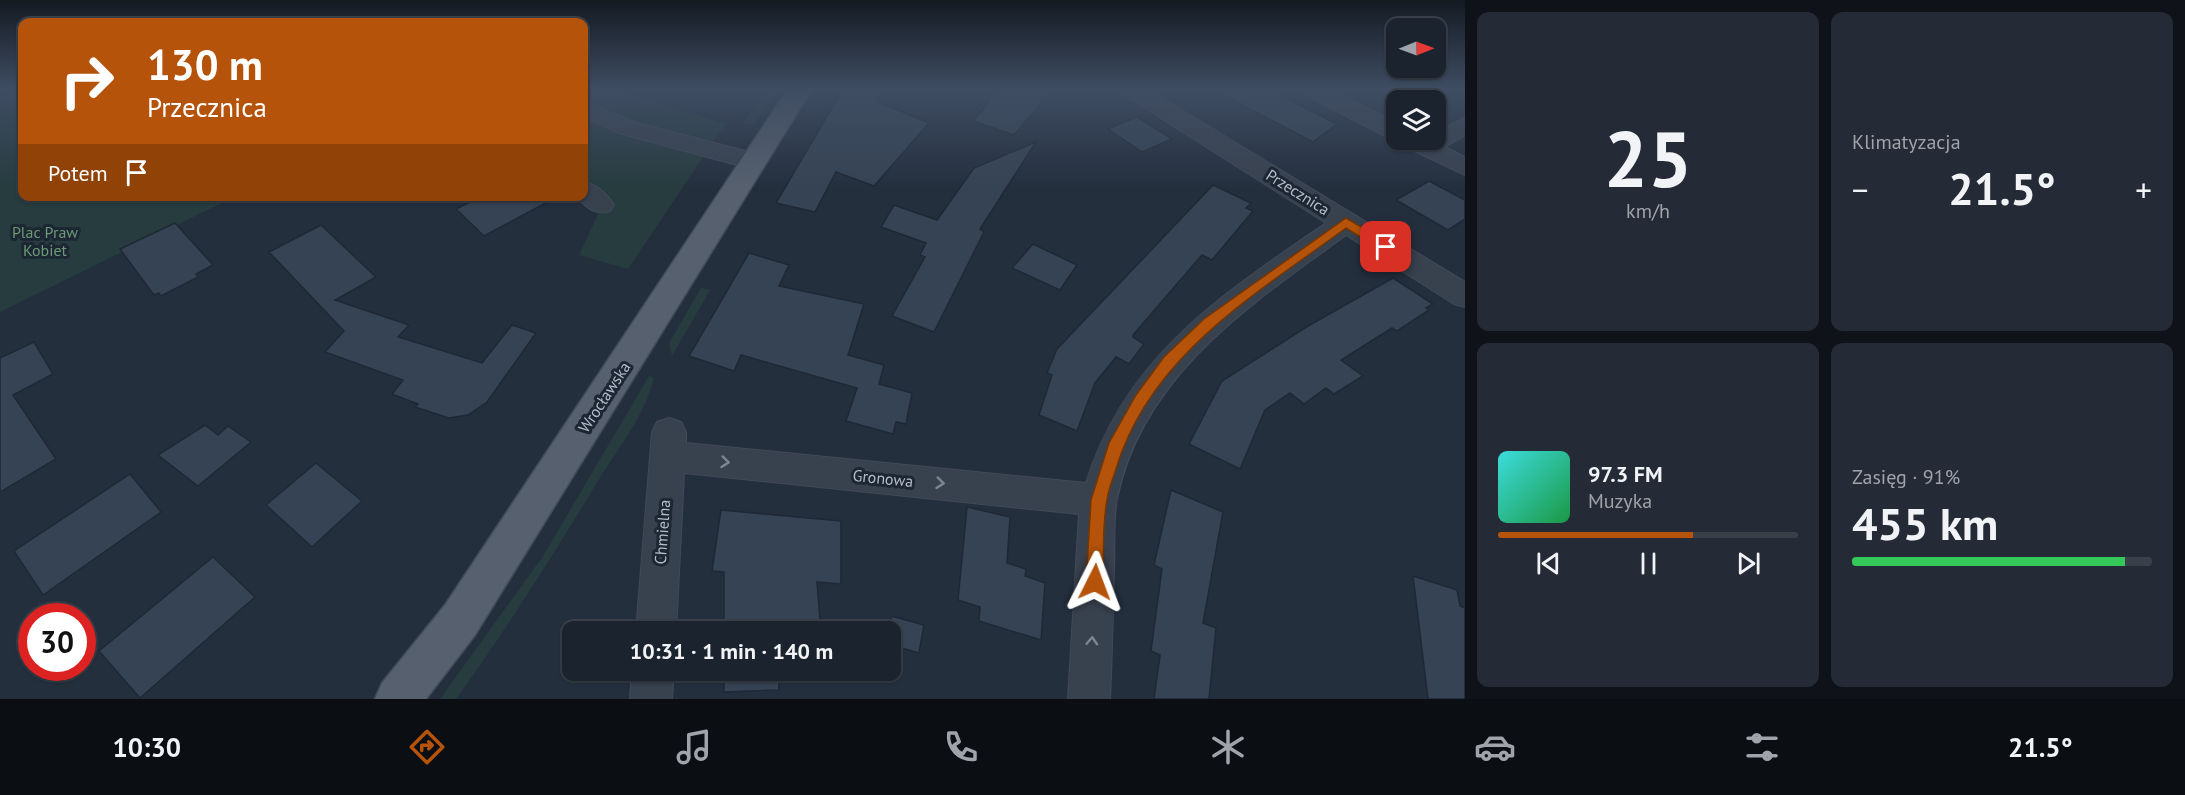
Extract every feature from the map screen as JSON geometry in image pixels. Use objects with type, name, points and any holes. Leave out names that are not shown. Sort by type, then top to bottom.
[{"type":"main road","name":"Wrocławska","points":[[398,699],[460,620],[778,122]]},
{"type":"street","points":[[613,122],[628,128],[752,161]]},
{"type":"street","name":"Przecznica","points":[[1184,122],[1465,296]]},
{"type":"street","points":[[1446,132],[1465,125]]},
{"type":"street","points":[[1432,150],[1465,167]]},
{"type":"street","points":[[1089,699],[1099,500],[1116,443],[1141,399],[1169,361],[1209,322],[1346,222]]},
{"type":"street","name":"Gronowa","points":[[668,444],[1099,500]]},
{"type":"street","name":"Chmielna","points":[[657,621],[668,444]]},
{"type":"street","points":[[651,699],[652,681]]},
{"type":"green space","name":"Plac Praw Kobiet","points":[[0,122],[18,122],[18,201],[226,201],[0,312]]},
{"type":"green space","points":[[588,122],[717,122],[725,124],[628,269],[579,255],[601,208],[588,197]]},
{"type":"green space","points":[[744,122],[756,122],[754,125],[742,124]]},
{"type":"green space","points":[[701,288],[710,290],[672,356],[669,343]]},
{"type":"green space","points":[[649,376],[654,378],[638,418],[529,592],[456,699],[440,699],[543,556]]},
{"type":"building","points":[[824,122],[929,123],[874,186],[836,172],[815,212],[776,203]]},
{"type":"building","points":[[975,122],[1025,122],[1014,135]]},
{"type":"building","points":[[1126,122],[1144,122],[1172,139],[1142,152],[1108,129]]},
{"type":"building","points":[[1274,122],[1332,122],[1337,124],[1313,142]]},
{"type":"building","points":[[1036,142],[980,229],[984,232],[934,332],[892,316],[925,257],[920,255],[926,243],[881,227],[894,205],[937,220],[974,168]]},
{"type":"building","points":[[1429,181],[1465,200],[1465,219],[1448,230],[1396,200]]},
{"type":"building","points":[[1213,185],[1251,203],[1246,208],[1253,211],[1212,260],[1202,255],[1133,335],[1144,344],[1129,364],[1116,357],[1095,383],[1077,431],[1039,415],[1052,375],[1047,373],[1057,349]]},
{"type":"building","points":[[472,201],[550,201],[484,236],[456,209]]},
{"type":"building","points":[[175,223],[213,265],[196,274],[198,277],[161,296],[159,293],[154,295],[120,249]]},
{"type":"building","points":[[321,225],[376,277],[335,300],[409,325],[398,337],[482,363],[512,325],[536,333],[487,402],[468,415],[449,418],[415,407],[418,404],[392,394],[403,380],[325,352],[344,331],[269,252]]},
{"type":"building","points":[[1033,244],[1077,265],[1060,290],[1012,268]]},
{"type":"building","points":[[749,253],[789,265],[779,286],[864,304],[848,355],[884,365],[879,384],[912,393],[906,424],[896,422],[893,434],[846,421],[857,388],[741,355],[734,371],[689,356]]},
{"type":"building","points":[[1393,278],[1433,304],[1426,308],[1429,310],[1397,331],[1392,328],[1341,360],[1363,376],[1334,394],[1326,388],[1304,404],[1290,393],[1265,410],[1240,469],[1189,444],[1222,381],[1308,326]]},
{"type":"building","points":[[34,342],[53,374],[13,395],[56,459],[0,492],[0,358]]},
{"type":"building","points":[[205,425],[218,435],[228,426],[251,442],[198,486],[158,455]]},
{"type":"building","points":[[316,463],[362,501],[312,547],[266,505]]},
{"type":"building","points":[[130,474],[161,512],[43,595],[14,551]]},
{"type":"building","points":[[1171,490],[1223,512],[1203,623],[1216,628],[1209,699],[1154,699],[1160,655],[1151,651],[1162,569],[1154,565]]},
{"type":"building","points":[[967,507],[1010,517],[1007,563],[1026,569],[1025,576],[1045,583],[1041,640],[979,621],[980,607],[958,600]]},
{"type":"building","points":[[721,510],[841,521],[841,584],[817,582],[820,621],[724,621],[724,572],[712,571]]},
{"type":"building","points":[[213,557],[255,597],[140,698],[99,651]]},
{"type":"building","points":[[1413,576],[1457,590],[1460,606],[1465,608],[1465,699],[1428,699]]},
{"type":"building","points":[[891,616],[924,625],[919,653],[901,648],[901,621],[891,621]]},
{"type":"building","points":[[724,681],[779,681],[779,690],[724,692]]},
{"type":"route","points":[[1095,582],[1099,500],[1116,443],[1141,399],[1169,361],[1209,322],[1346,222],[1386,247]]}]
